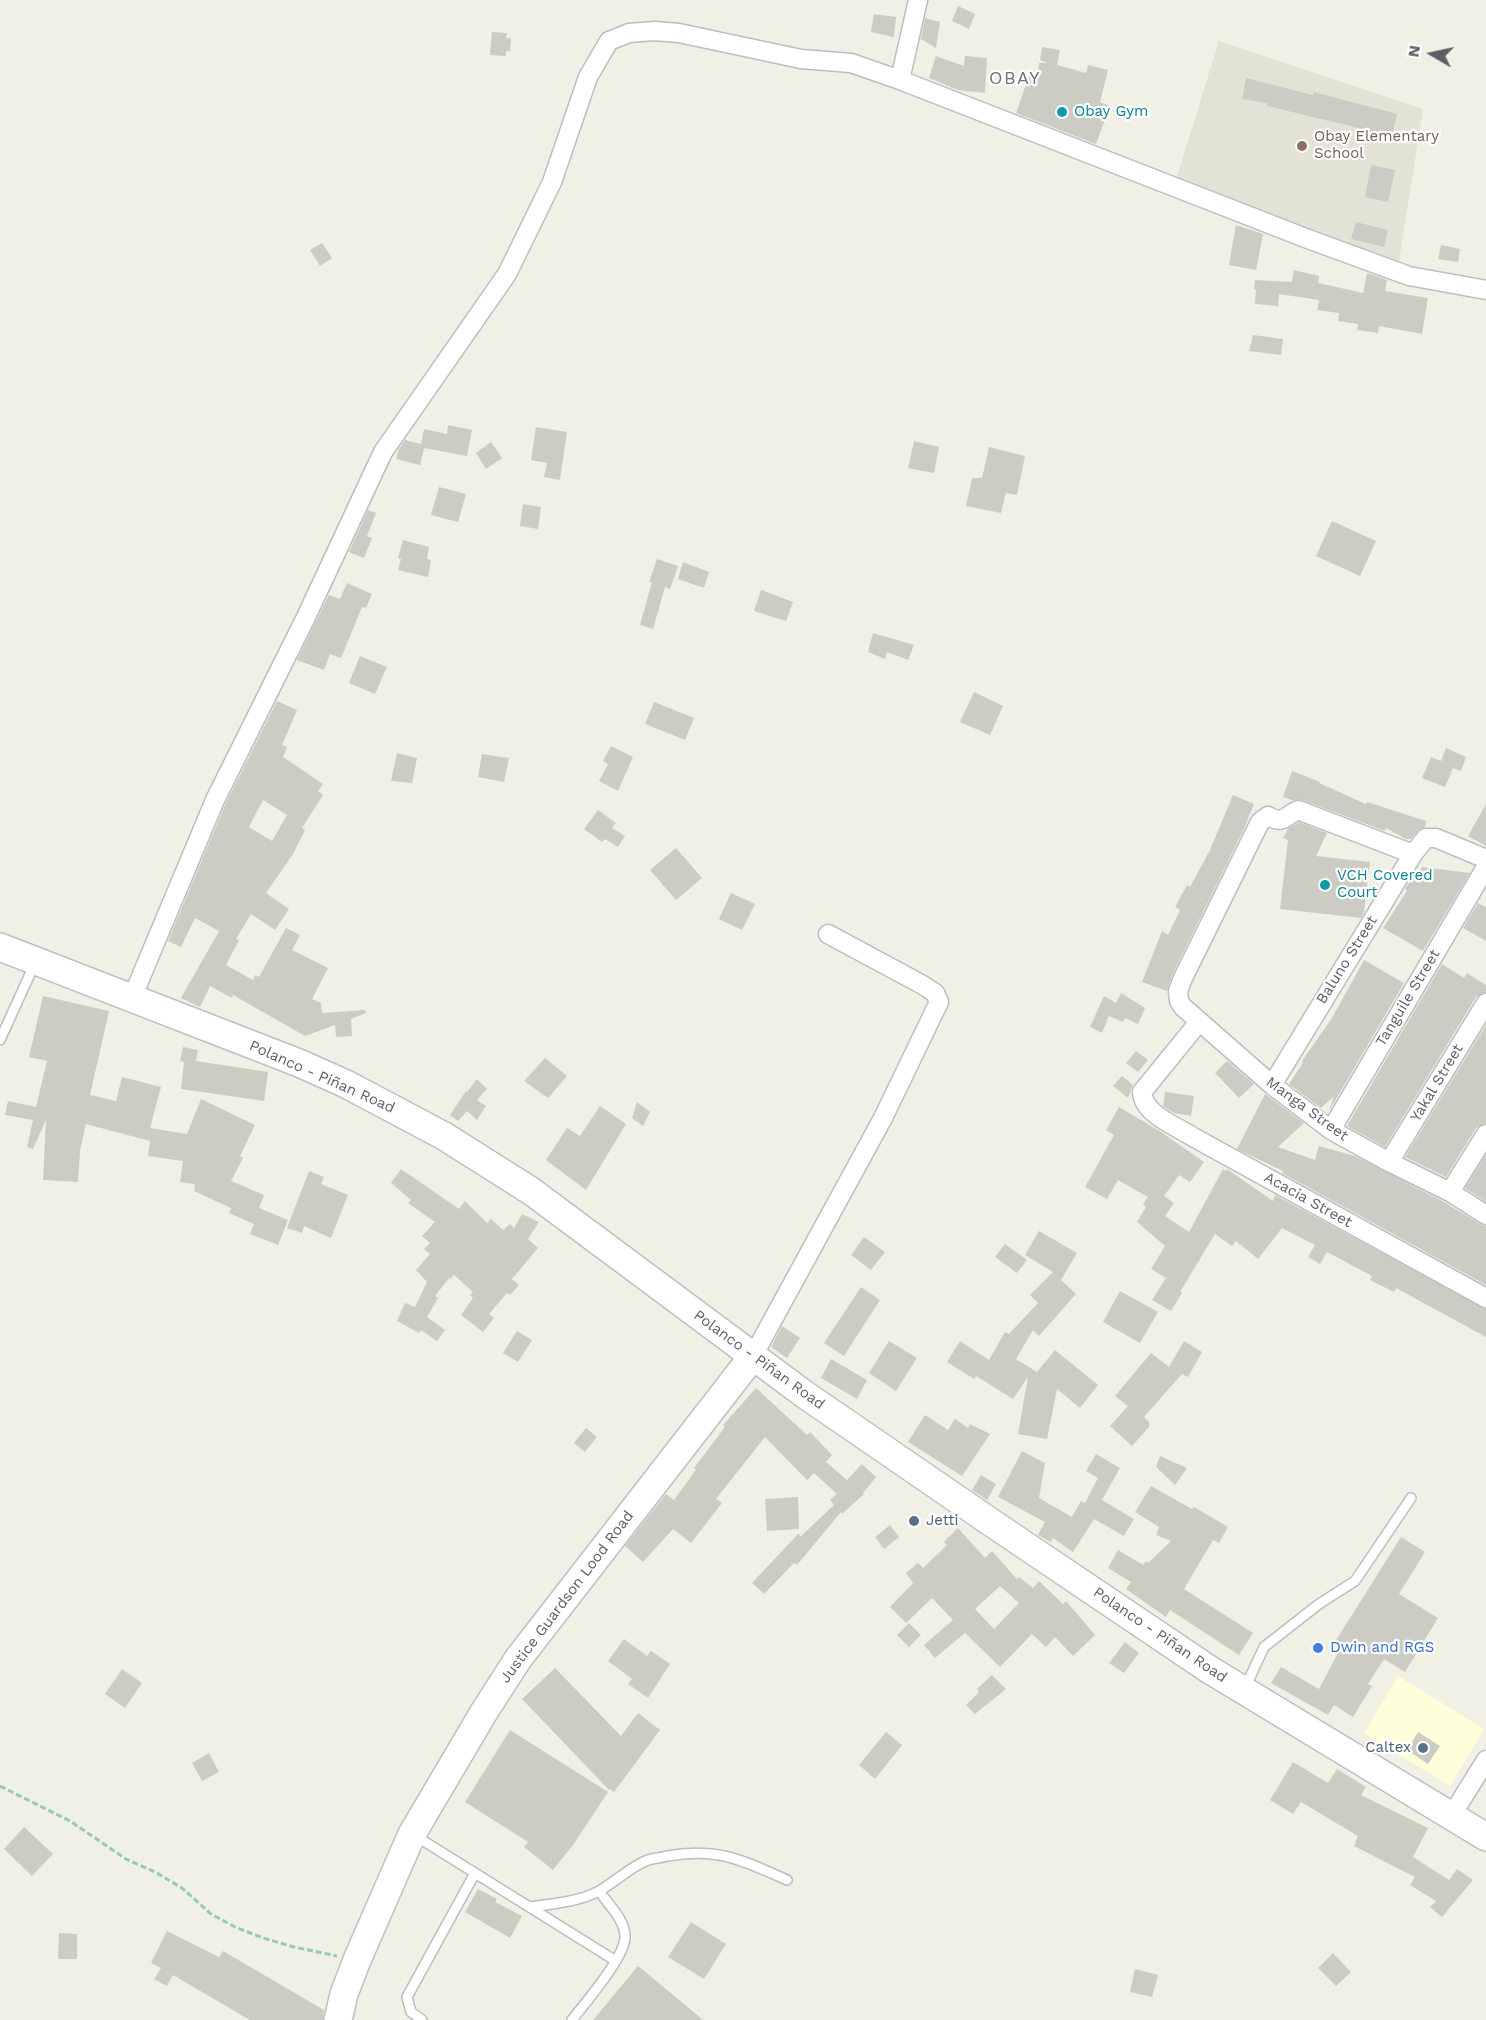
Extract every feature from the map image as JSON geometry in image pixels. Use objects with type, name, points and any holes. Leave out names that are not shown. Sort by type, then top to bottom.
[{"type":"main road","name":"Polanco - Piñan Road","points":[[0,947],[299,1063],[367,1095],[444,1136],[531,1191],[753,1356],[989,1521],[1201,1664],[1486,1837]]},
{"type":"main road","name":"Justice Guardson Lood Road","points":[[338,2020],[344,1994],[357,1960],[412,1834],[484,1712],[518,1659],[753,1356]]},
{"type":"street","points":[[900,80],[918,0]]},
{"type":"street","points":[[132,998],[215,800],[306,617],[383,452],[507,274],[552,182],[588,77],[609,41],[629,33],[654,31],[679,33],[801,59],[851,63],[1409,276],[1486,290]]},
{"type":"street","name":"Manga Street","points":[[1413,854],[1298,810],[1285,819],[1277,821],[1268,816],[1260,822],[1183,978],[1178,997],[1183,1007],[1199,1022],[1272,1085],[1331,1130],[1450,1192],[1486,1215]]},
{"type":"street","name":"Baluno Street","points":[[1272,1085],[1413,854],[1426,838],[1436,838],[1486,859]]},
{"type":"street","name":"Tanguile Street","points":[[1331,1130],[1486,867]]},
{"type":"street","points":[[753,1356],[883,1118],[939,1002],[935,993],[921,984],[828,934]]},
{"type":"street","name":"Yakal Street","points":[[1389,1162],[1486,1003]]},
{"type":"street","name":"Acacia Street","points":[[1199,1022],[1142,1092],[1142,1101],[1148,1109],[1193,1137],[1486,1298]]},
{"type":"street","points":[[1450,1192],[1486,1134]]},
{"type":"street","points":[[1452,1815],[1486,1760]]},
{"type":"lane","points":[[0,1040],[36,961]]},
{"type":"lane","points":[[1244,1691],[1264,1647],[1319,1604],[1355,1581],[1411,1498]]},
{"type":"lane","points":[[412,1834],[616,1961]]},
{"type":"lane","points":[[530,1907],[582,1898],[599,1891],[622,1874],[648,1860],[683,1853],[710,1852],[742,1861],[787,1880]]},
{"type":"lane","points":[[422,2020],[411,2012],[407,1997],[475,1873]]},
{"type":"lane","points":[[572,2020],[616,1961],[623,1948],[625,1936],[621,1921],[599,1891]]},
{"type":"path","points":[[0,1786],[70,1821],[126,1859],[182,1888],[211,1914],[235,1928],[294,1947],[357,1960]]},
{"type":"shaded area","name":"Obay Elementary School","points":[[1219,41],[1423,109],[1399,261],[1175,183]]},
{"type":"shaded area","points":[[1398,1676],[1484,1729],[1450,1786],[1364,1733]]},
{"type":"building","points":[[958,6],[975,14],[969,29],[952,21]]},
{"type":"building","points":[[874,14],[896,17],[894,37],[871,32]]},
{"type":"building","points":[[925,18],[940,22],[936,48],[921,39]]},
{"type":"building","points":[[492,32],[507,33],[506,38],[511,38],[510,51],[506,51],[506,56],[490,55]]},
{"type":"building","name":"Obay Gym","points":[[1042,47],[1060,50],[1057,65],[1086,73],[1088,65],[1108,70],[1100,102],[1110,106],[1096,144],[1016,113],[1029,76],[1037,79],[1039,63],[1047,63],[1040,60]]},
{"type":"building","points":[[936,56],[964,66],[965,56],[987,58],[985,93],[958,90],[929,78]]},
{"type":"building","points":[[1246,78],[1313,95],[1314,92],[1397,114],[1391,141],[1358,133],[1359,128],[1267,106],[1267,103],[1242,99]]},
{"type":"building","points":[[1371,165],[1395,170],[1388,202],[1365,197]]},
{"type":"building","points":[[1356,222],[1388,230],[1384,247],[1351,239]]},
{"type":"building","points":[[1236,225],[1263,234],[1256,270],[1229,265]]},
{"type":"building","points":[[322,243],[332,258],[320,266],[310,250]]},
{"type":"building","points":[[1441,245],[1460,249],[1458,262],[1438,259]]},
{"type":"building","points":[[1294,270],[1319,276],[1318,283],[1363,293],[1367,273],[1387,280],[1385,291],[1428,298],[1422,334],[1379,326],[1378,333],[1357,330],[1358,324],[1338,321],[1339,313],[1317,310],[1319,300],[1279,294],[1278,306],[1255,304],[1255,280],[1292,282]]},
{"type":"building","points":[[1253,335],[1283,339],[1281,355],[1249,351]]},
{"type":"building","points":[[448,425],[472,430],[467,456],[424,448],[420,465],[396,459],[405,440],[421,444],[424,429],[447,434]]},
{"type":"building","points":[[536,427],[567,432],[560,480],[544,477],[547,463],[531,460]]},
{"type":"building","points":[[914,441],[939,447],[934,473],[908,468]]},
{"type":"building","points":[[491,442],[502,458],[486,469],[476,453]]},
{"type":"building","points":[[989,447],[1025,456],[1017,495],[1006,493],[1001,513],[966,506],[972,478],[982,478]]},
{"type":"building","points":[[439,487],[466,494],[458,522],[431,515]]},
{"type":"building","points":[[523,504],[541,507],[538,529],[520,526]]},
{"type":"building","points":[[368,510],[376,513],[367,536],[372,538],[364,558],[349,552]]},
{"type":"building","points":[[1332,521],[1376,541],[1360,576],[1316,556]]},
{"type":"building","points":[[403,540],[429,547],[427,559],[431,560],[428,577],[398,570],[401,559],[398,558]]},
{"type":"building","points":[[657,559],[678,566],[670,589],[665,587],[653,629],[640,625],[652,582],[649,582]]},
{"type":"building","points":[[683,562],[709,572],[704,588],[678,579]]},
{"type":"building","points":[[347,583],[372,594],[366,608],[362,607],[341,658],[330,654],[324,670],[297,660],[329,595],[340,599]]},
{"type":"building","points":[[761,590],[793,602],[786,621],[754,611]]},
{"type":"building","points":[[873,633],[914,645],[908,660],[887,652],[885,659],[868,652]]},
{"type":"building","points":[[360,656],[387,667],[375,694],[349,683]]},
{"type":"building","points":[[974,692],[1003,706],[990,735],[960,722]]},
{"type":"building","points":[[277,701],[297,710],[282,745],[287,747],[283,757],[323,784],[318,791],[323,795],[302,828],[305,830],[293,854],[266,893],[289,909],[275,930],[251,914],[236,939],[239,940],[226,965],[253,980],[255,975],[259,977],[286,928],[300,935],[292,950],[328,968],[312,999],[321,1003],[322,1013],[365,1010],[366,1013],[351,1019],[352,1036],[336,1037],[335,1025],[305,1036],[233,995],[232,998],[210,986],[200,1007],[181,998],[219,931],[195,918],[181,947],[168,941],[225,805]],"holes":[[[263,800],[287,815],[272,841],[249,827]]]},
{"type":"building","points":[[654,702],[694,718],[685,740],[645,724]]},
{"type":"building","points":[[611,746],[633,757],[618,791],[599,781],[608,764],[603,761]]},
{"type":"building","points":[[1446,748],[1466,757],[1461,771],[1453,768],[1445,787],[1422,778],[1431,757],[1441,761]]},
{"type":"building","points":[[397,753],[417,758],[412,783],[391,781]]},
{"type":"building","points":[[482,754],[509,758],[504,782],[478,777]]},
{"type":"building","points":[[1292,771],[1366,804],[1367,802],[1426,821],[1425,827],[1411,839],[1406,839],[1386,828],[1385,831],[1302,800],[1283,797]]},
{"type":"building","points":[[1233,795],[1254,804],[1173,973],[1167,991],[1142,982],[1162,931],[1168,935],[1180,910],[1175,907],[1187,885],[1190,887],[1210,850]]},
{"type":"building","points":[[1486,804],[1486,846],[1468,836]]},
{"type":"building","points":[[598,810],[616,823],[612,828],[625,836],[618,847],[605,839],[602,842],[584,829]]},
{"type":"building","name":"VCH Covered Court","points":[[1299,822],[1327,833],[1316,856],[1370,862],[1364,912],[1361,918],[1280,909],[1288,840],[1283,838],[1288,829]]},
{"type":"building","points":[[676,848],[702,878],[676,900],[650,870]]},
{"type":"building","points":[[1422,867],[1470,873],[1423,951],[1383,928],[1407,891],[1405,889]]},
{"type":"building","points":[[731,893],[755,904],[742,930],[719,919]]},
{"type":"building","points":[[1478,903],[1486,907],[1486,941],[1463,928]]},
{"type":"building","points":[[1364,960],[1404,983],[1329,1111],[1334,1096],[1321,1108],[1289,1084],[1332,1018]]},
{"type":"building","points":[[1442,964],[1464,978],[1467,973],[1486,985],[1486,992],[1476,997],[1385,1147],[1347,1126]]},
{"type":"building","points":[[1121,993],[1145,1008],[1138,1024],[1125,1018],[1123,1022],[1109,1016],[1102,1033],[1090,1027],[1104,996],[1116,1003]]},
{"type":"building","points":[[43,996],[109,1011],[90,1095],[116,1101],[122,1077],[161,1087],[150,1128],[187,1134],[201,1099],[255,1125],[240,1156],[243,1158],[231,1181],[264,1195],[259,1208],[288,1220],[278,1245],[250,1234],[254,1224],[229,1213],[231,1208],[194,1191],[195,1184],[180,1182],[183,1161],[148,1156],[150,1141],[86,1124],[80,1151],[78,1182],[43,1180],[46,1120],[33,1149],[27,1147],[33,1120],[5,1115],[8,1101],[36,1107],[47,1061],[29,1057]]},
{"type":"building","points":[[1486,1025],[1486,1123],[1476,1128],[1446,1177],[1405,1157]]},
{"type":"building","points":[[183,1047],[198,1050],[196,1061],[268,1072],[264,1101],[181,1089],[184,1062],[180,1061]]},
{"type":"building","points":[[1136,1051],[1148,1060],[1138,1072],[1126,1063]]},
{"type":"building","points":[[545,1058],[567,1076],[548,1098],[524,1081]]},
{"type":"building","points":[[1227,1061],[1254,1084],[1239,1098],[1215,1073]]},
{"type":"building","points":[[1122,1076],[1133,1085],[1128,1098],[1113,1086]]},
{"type":"building","points":[[477,1079],[487,1089],[477,1100],[486,1106],[477,1120],[467,1111],[458,1121],[450,1115]]},
{"type":"building","points":[[1165,1092],[1194,1096],[1191,1116],[1174,1113],[1163,1106]]},
{"type":"building","points":[[1265,1094],[1304,1123],[1278,1147],[1315,1160],[1319,1146],[1355,1156],[1486,1226],[1486,1285],[1282,1173],[1283,1171],[1237,1149]]},
{"type":"building","points":[[637,1102],[650,1112],[643,1126],[632,1118]]},
{"type":"building","points":[[600,1106],[626,1124],[586,1190],[546,1160],[567,1128],[580,1136]]},
{"type":"building","points":[[1119,1107],[1158,1130],[1204,1162],[1190,1182],[1179,1175],[1164,1196],[1174,1203],[1165,1216],[1189,1232],[1223,1169],[1226,1171],[1227,1169],[1273,1201],[1275,1195],[1486,1309],[1486,1337],[1396,1288],[1394,1292],[1370,1280],[1372,1276],[1327,1252],[1320,1264],[1308,1257],[1315,1245],[1282,1228],[1258,1259],[1236,1241],[1232,1246],[1215,1234],[1171,1311],[1152,1300],[1166,1278],[1151,1269],[1165,1246],[1137,1222],[1146,1207],[1143,1204],[1148,1197],[1118,1180],[1107,1199],[1085,1187],[1114,1135],[1106,1130]]},
{"type":"building","points":[[1486,1155],[1486,1202],[1465,1188]]},
{"type":"building","points":[[401,1169],[459,1209],[465,1201],[487,1223],[491,1219],[503,1230],[510,1224],[514,1228],[522,1214],[539,1222],[528,1239],[538,1248],[512,1279],[519,1285],[510,1295],[507,1293],[489,1314],[494,1318],[483,1332],[461,1315],[473,1298],[470,1295],[473,1292],[454,1275],[435,1296],[438,1298],[427,1317],[445,1330],[437,1341],[421,1330],[419,1333],[397,1321],[405,1303],[415,1307],[427,1282],[416,1270],[430,1254],[424,1249],[430,1243],[422,1236],[435,1222],[408,1203],[411,1200],[391,1183]]},
{"type":"building","points":[[309,1171],[324,1177],[321,1184],[348,1195],[331,1238],[304,1226],[302,1233],[287,1228]]},
{"type":"building","points":[[1039,1231],[1077,1253],[1061,1280],[1076,1294],[1039,1336],[1033,1330],[1016,1359],[1037,1372],[1055,1350],[1098,1385],[1080,1408],[1057,1389],[1047,1439],[1018,1434],[1028,1377],[1013,1399],[976,1376],[974,1379],[947,1362],[960,1341],[989,1360],[1005,1332],[1009,1334],[1038,1303],[1030,1295],[1053,1272],[1025,1255]]},
{"type":"building","points":[[864,1237],[885,1252],[871,1270],[851,1255]]},
{"type":"building","points":[[1005,1244],[1027,1260],[1017,1273],[995,1257]]},
{"type":"building","points":[[861,1287],[880,1300],[844,1356],[824,1343]]},
{"type":"building","points":[[1120,1291],[1158,1312],[1140,1343],[1103,1322]]},
{"type":"building","points":[[782,1326],[800,1338],[787,1358],[771,1347]]},
{"type":"building","points":[[517,1331],[532,1340],[518,1362],[503,1353]]},
{"type":"building","points":[[889,1341],[917,1358],[896,1391],[869,1373]]},
{"type":"building","points":[[1184,1341],[1202,1352],[1188,1377],[1182,1374],[1144,1417],[1149,1422],[1149,1427],[1132,1446],[1110,1426],[1128,1406],[1115,1396],[1151,1353],[1169,1367]]},
{"type":"building","points":[[831,1359],[867,1380],[857,1399],[821,1378]]},
{"type":"building","points":[[756,1388],[807,1435],[810,1432],[832,1455],[826,1462],[847,1480],[862,1464],[876,1477],[864,1494],[842,1514],[841,1512],[797,1565],[794,1563],[764,1594],[752,1583],[799,1533],[800,1537],[834,1505],[830,1500],[837,1494],[814,1473],[807,1480],[765,1437],[716,1499],[722,1503],[691,1543],[673,1529],[643,1562],[625,1546],[666,1494],[674,1500],[696,1470],[694,1468],[725,1427],[723,1425]]},
{"type":"building","points":[[925,1415],[948,1430],[955,1419],[968,1428],[970,1424],[990,1434],[962,1476],[908,1442]]},
{"type":"building","points":[[586,1428],[597,1437],[585,1452],[574,1443]]},
{"type":"building","points":[[1022,1451],[1045,1463],[1039,1498],[1072,1517],[1081,1501],[1085,1503],[1098,1478],[1086,1471],[1096,1454],[1120,1468],[1102,1500],[1134,1519],[1124,1536],[1094,1519],[1073,1552],[1053,1538],[1051,1542],[1038,1535],[1045,1522],[998,1497]]},
{"type":"building","points":[[1160,1456],[1187,1468],[1175,1485],[1156,1467]]},
{"type":"building","points":[[981,1475],[996,1484],[987,1500],[972,1490]]},
{"type":"building","points":[[1151,1486],[1228,1527],[1219,1543],[1213,1540],[1184,1589],[1253,1633],[1239,1655],[1170,1610],[1166,1617],[1126,1589],[1131,1582],[1108,1568],[1118,1550],[1143,1565],[1171,1541],[1156,1535],[1159,1527],[1135,1512]]},
{"type":"building","points":[[798,1497],[799,1529],[767,1531],[765,1499]]},
{"type":"building","points":[[890,1525],[899,1537],[884,1549],[875,1537]]},
{"type":"building","points":[[958,1528],[985,1558],[992,1551],[1017,1579],[1019,1577],[1033,1588],[1039,1581],[1063,1604],[1066,1601],[1095,1635],[1073,1656],[1055,1637],[1046,1647],[1032,1634],[1000,1667],[965,1633],[935,1658],[924,1645],[953,1620],[932,1598],[906,1623],[890,1607],[913,1583],[906,1573],[918,1563],[923,1568],[947,1545],[944,1542]],"holes":[[[1000,1586],[1019,1603],[994,1629],[975,1609]]]},
{"type":"building","points":[[1401,1537],[1425,1552],[1399,1594],[1438,1618],[1405,1672],[1384,1659],[1368,1684],[1372,1686],[1353,1717],[1334,1705],[1328,1715],[1271,1683],[1281,1667],[1319,1689],[1340,1649],[1333,1645]]},
{"type":"building","points":[[909,1623],[921,1635],[909,1647],[897,1635]]},
{"type":"building","points":[[624,1639],[647,1656],[651,1651],[670,1664],[648,1698],[628,1684],[632,1679],[608,1661]]},
{"type":"building","points":[[1125,1642],[1139,1653],[1124,1673],[1109,1663]]},
{"type":"building","points":[[555,1668],[621,1736],[638,1713],[660,1730],[614,1792],[609,1790],[522,1699]]},
{"type":"building","points":[[122,1669],[142,1683],[125,1708],[105,1694]]},
{"type":"building","points":[[992,1675],[1006,1689],[975,1714],[966,1705],[979,1692],[977,1689]]},
{"type":"building","points":[[510,1730],[608,1792],[573,1845],[553,1870],[524,1847],[528,1842],[465,1802]]},
{"type":"building","points":[[886,1732],[902,1745],[875,1779],[859,1765]]},
{"type":"building","name":"Caltex","points":[[1418,1732],[1440,1746],[1428,1764],[1407,1750]]},
{"type":"building","points":[[209,1753],[219,1772],[202,1781],[192,1763]]},
{"type":"building","points":[[1293,1762],[1328,1783],[1337,1769],[1366,1787],[1361,1795],[1428,1828],[1413,1857],[1449,1880],[1457,1869],[1473,1880],[1442,1917],[1430,1907],[1436,1901],[1410,1885],[1415,1877],[1354,1846],[1358,1836],[1301,1802],[1293,1814],[1270,1800]]},
{"type":"building","points":[[24,1827],[53,1854],[32,1876],[4,1849]]},
{"type":"building","points":[[478,1889],[497,1899],[495,1902],[522,1916],[510,1938],[465,1912]]},
{"type":"building","points":[[691,1922],[726,1944],[704,1979],[668,1957]]},
{"type":"building","points":[[167,1931],[219,1957],[223,1951],[324,2010],[323,2020],[250,2020],[173,1975],[167,1986],[154,1979],[161,1968],[151,1963]]},
{"type":"building","points":[[59,1933],[77,1934],[77,1959],[58,1959]]},
{"type":"building","points":[[1333,1953],[1351,1972],[1336,1986],[1318,1968]]},
{"type":"building","points":[[638,1966],[660,1984],[703,2020],[593,2020]]},
{"type":"building","points":[[1135,1969],[1158,1975],[1152,1997],[1130,1992]]},
{"type":"place","name":"Obay Gym","points":[[1062,112]]},
{"type":"place","name":"Obay Elementary School","points":[[1302,146]]},
{"type":"place","name":"VCH Covered Court","points":[[1325,885]]},
{"type":"place","name":"Jetti","points":[[914,1521]]},
{"type":"place","name":"Dwin and RGS","points":[[1318,1648]]},
{"type":"place","name":"Caltex","points":[[1423,1748]]},
{"type":"district","name":"OBAY","points":[[1015,79]]}]
